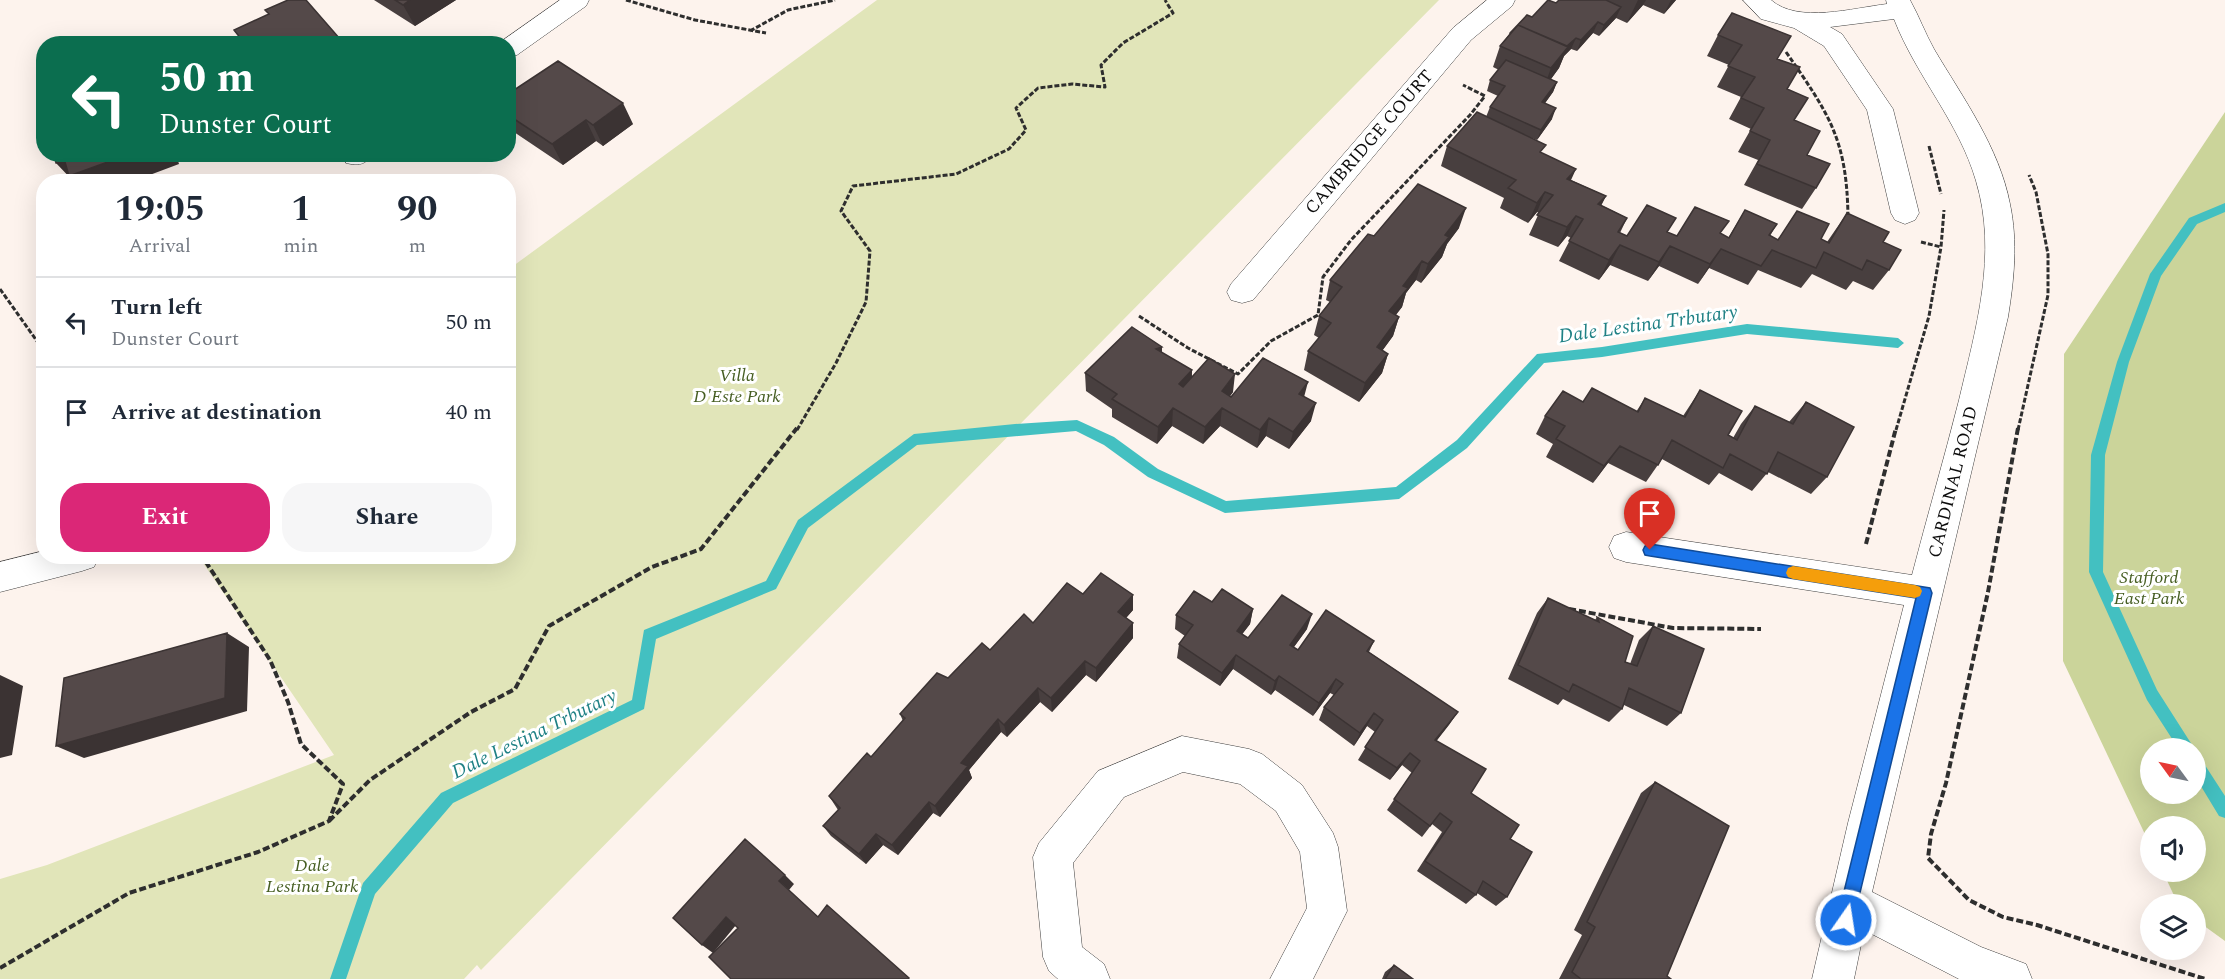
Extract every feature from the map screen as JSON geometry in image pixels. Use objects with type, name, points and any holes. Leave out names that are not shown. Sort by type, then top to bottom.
[{"type":"street","points":[[516,43],[577,0]]},
{"type":"street","name":"CAMBRIDGE COURT","points":[[1242,292],[1462,34],[1503,0]]},
{"type":"street","points":[[1755,0],[1770,13],[1803,22],[1833,40],[1880,109],[1905,213]]},
{"type":"street","points":[[1803,22],[1901,5]]},
{"type":"street","name":"CARDINAL ROAD","points":[[1833,979],[1924,593],[1994,318],[2000,278],[2001,244],[1996,202],[1983,161],[1963,120],[1909,26],[1901,5]]},
{"type":"street","points":[[1626,547],[1924,593]]},
{"type":"street","points":[[0,577],[51,564]]},
{"type":"street","points":[[1089,979],[1063,957],[1053,857],[1111,784],[1182,754],[1249,767],[1289,798],[1318,847],[1327,911],[1291,979]]},
{"type":"street","points":[[1850,902],[1970,963],[2011,979]]},
{"type":"path","points":[[626,0],[645,7],[766,33]]},
{"type":"path","points":[[749,31],[788,10],[834,0]]},
{"type":"path","points":[[0,968],[129,892],[258,852],[329,821],[370,780],[471,712],[515,689],[549,626],[652,567],[701,549],[792,439],[836,363],[866,302],[870,251],[841,211],[853,186],[956,174],[1009,149],[1026,130],[1016,108],[1038,88],[1072,84],[1105,87],[1101,65],[1123,43],[1173,14],[1166,0]]},
{"type":"path","points":[[1782,46],[1826,110],[1840,148],[1848,186],[1848,226]]},
{"type":"path","points":[[1140,316],[1188,348],[1238,374],[1270,341],[1318,315],[1323,277],[1351,240],[1470,115],[1485,96],[1460,84]]},
{"type":"path","points":[[1928,145],[1933,156],[1942,197]]},
{"type":"path","points":[[1865,545],[1907,387],[1929,316],[1941,247],[1944,207]]},
{"type":"path","points":[[1918,242],[1941,247]]},
{"type":"path","points":[[2048,254],[2048,295],[2024,394],[1988,592],[1946,783],[1931,834],[1928,858],[1969,900],[2003,917],[2037,925],[2205,979]]},
{"type":"path","points":[[0,289],[36,340]]},
{"type":"path","points":[[207,564],[270,660],[288,702],[301,744],[343,784],[329,821]]},
{"type":"path","points":[[1565,608],[1673,628],[1761,629]]},
{"type":"green space","name":"Villa D'Este Park","points":[[877,0],[1439,0],[481,970],[477,965],[464,979],[0,979],[0,879],[47,865],[334,755],[204,564],[516,564],[516,264]]},
{"type":"green space","name":"Stafford East Park","points":[[2225,112],[2225,941],[2206,927],[2206,894],[2173,894],[2168,882],[2206,882],[2206,816],[2140,816],[2140,824],[2063,661],[2064,354]]},
{"type":"building","points":[[288,0],[306,0],[337,36],[239,36],[234,30],[269,14],[265,10]]},
{"type":"building","points":[[395,0],[410,0],[403,5]]},
{"type":"building","points":[[1548,0],[1556,3],[1559,0],[1606,0],[1621,7],[1604,25],[1598,22],[1581,40],[1576,38],[1567,46],[1518,25],[1510,34],[1510,33],[1527,15],[1532,17]]},
{"type":"building","points":[[1732,13],[1791,36],[1777,59],[1800,67],[1787,89],[1808,98],[1794,120],[1820,131],[1807,155],[1830,164],[1816,188],[1757,164],[1770,140],[1750,131],[1764,108],[1741,98],[1755,77],[1728,66],[1742,45],[1718,35]]},
{"type":"building","points":[[1518,25],[1568,47],[1551,68],[1500,46]]},
{"type":"building","points":[[1506,60],[1557,82],[1542,102],[1556,108],[1541,130],[1490,107],[1505,86],[1490,80]]},
{"type":"building","points":[[558,61],[623,103],[593,125],[586,120],[552,144],[516,120],[516,89]]},
{"type":"building","points":[[1477,112],[1546,145],[1540,152],[1576,169],[1567,179],[1606,196],[1598,204],[1627,218],[1618,232],[1627,236],[1647,205],[1676,218],[1667,232],[1677,236],[1695,207],[1729,221],[1720,233],[1729,238],[1745,210],[1777,224],[1769,235],[1778,240],[1797,211],[1829,224],[1821,239],[1829,243],[1847,213],[1889,232],[1883,242],[1901,250],[1889,270],[1867,260],[1862,270],[1824,252],[1816,268],[1772,250],[1761,266],[1721,249],[1710,264],[1670,246],[1659,262],[1620,245],[1609,260],[1569,241],[1583,219],[1576,216],[1567,227],[1537,215],[1553,195],[1545,192],[1537,203],[1508,188],[1516,180],[1447,146]]},
{"type":"building","points":[[65,162],[108,162],[75,174],[68,174]]},
{"type":"building","points":[[1418,184],[1466,208],[1445,235],[1449,237],[1428,264],[1422,261],[1403,286],[1408,288],[1389,311],[1399,317],[1377,347],[1388,354],[1365,383],[1308,351],[1331,323],[1319,316],[1342,287],[1330,280],[1368,234],[1374,236]]},
{"type":"building","points":[[1132,327],[1162,347],[1156,349],[1192,370],[1179,384],[1183,387],[1209,358],[1235,374],[1222,391],[1231,397],[1263,358],[1308,382],[1299,394],[1316,403],[1293,432],[1269,418],[1260,430],[1222,408],[1205,427],[1173,408],[1158,427],[1112,399],[1117,394],[1085,373]]},
{"type":"building","points":[[1592,388],[1638,412],[1645,398],[1685,417],[1700,390],[1742,411],[1728,435],[1737,440],[1755,406],[1793,424],[1806,402],[1854,427],[1827,477],[1778,452],[1767,474],[1730,454],[1723,468],[1672,440],[1658,465],[1620,446],[1604,466],[1556,439],[1565,426],[1545,416],[1563,391],[1583,402]]},
{"type":"building","points":[[1101,573],[1133,595],[1118,612],[1133,623],[1096,668],[1085,661],[1051,698],[1038,688],[1004,725],[998,719],[961,763],[968,766],[935,806],[929,802],[892,845],[876,834],[859,854],[823,826],[840,808],[829,796],[867,753],[871,757],[905,718],[900,714],[937,673],[948,678],[982,643],[990,650],[1024,614],[1033,623],[1067,583],[1083,594]]},
{"type":"building","points":[[1222,589],[1253,609],[1237,631],[1248,638],[1282,595],[1312,614],[1290,645],[1298,650],[1326,610],[1374,641],[1367,651],[1458,712],[1435,740],[1486,769],[1471,793],[1519,825],[1510,839],[1532,852],[1507,897],[1483,881],[1476,895],[1425,861],[1452,822],[1440,813],[1430,826],[1394,799],[1420,761],[1410,753],[1397,768],[1365,747],[1383,720],[1374,713],[1360,733],[1324,707],[1343,684],[1336,679],[1319,703],[1279,676],[1275,681],[1236,655],[1222,673],[1179,644],[1193,625],[1176,615],[1194,591],[1212,602]]},
{"type":"building","points":[[1548,598],[1599,622],[1597,617],[1633,636],[1625,662],[1637,666],[1653,626],[1704,649],[1681,713],[1629,688],[1622,709],[1573,684],[1569,692],[1518,665]]},
{"type":"building","points":[[227,633],[225,698],[56,746],[64,678]]},
{"type":"building","points":[[1655,782],[1729,826],[1667,976],[1671,979],[1581,979],[1572,972],[1595,927],[1587,922]]},
{"type":"building","points":[[745,839],[785,875],[779,881],[818,917],[827,905],[909,978],[731,979],[709,957],[738,928],[726,917],[702,945],[673,918]]},
{"type":"building","points":[[1394,965],[1413,979],[1385,979]]},
{"type":"waterway","points":[[2180,738],[2152,695],[2096,572],[2098,455],[2123,362],[2156,274],[2193,221],[2225,207]]},
{"type":"waterway","name":"Dale Lestina Trbutary","points":[[338,979],[369,889],[447,798],[639,704],[649,635],[771,585],[803,524],[914,440],[1077,425],[1109,441],[1153,473],[1225,507],[1399,493],[1462,444],[1541,358],[1602,352],[1747,329],[1898,343]]},
{"type":"waterway","points":[[2206,780],[2225,810]]},
{"type":"slow traffic","points":[[1793,573],[1915,591]]},
{"type":"route","points":[[1650,550],[1924,593],[1846,920]]},
{"type":"park label","name":"Dale Lestina Park","points":[[312,875]]}]
